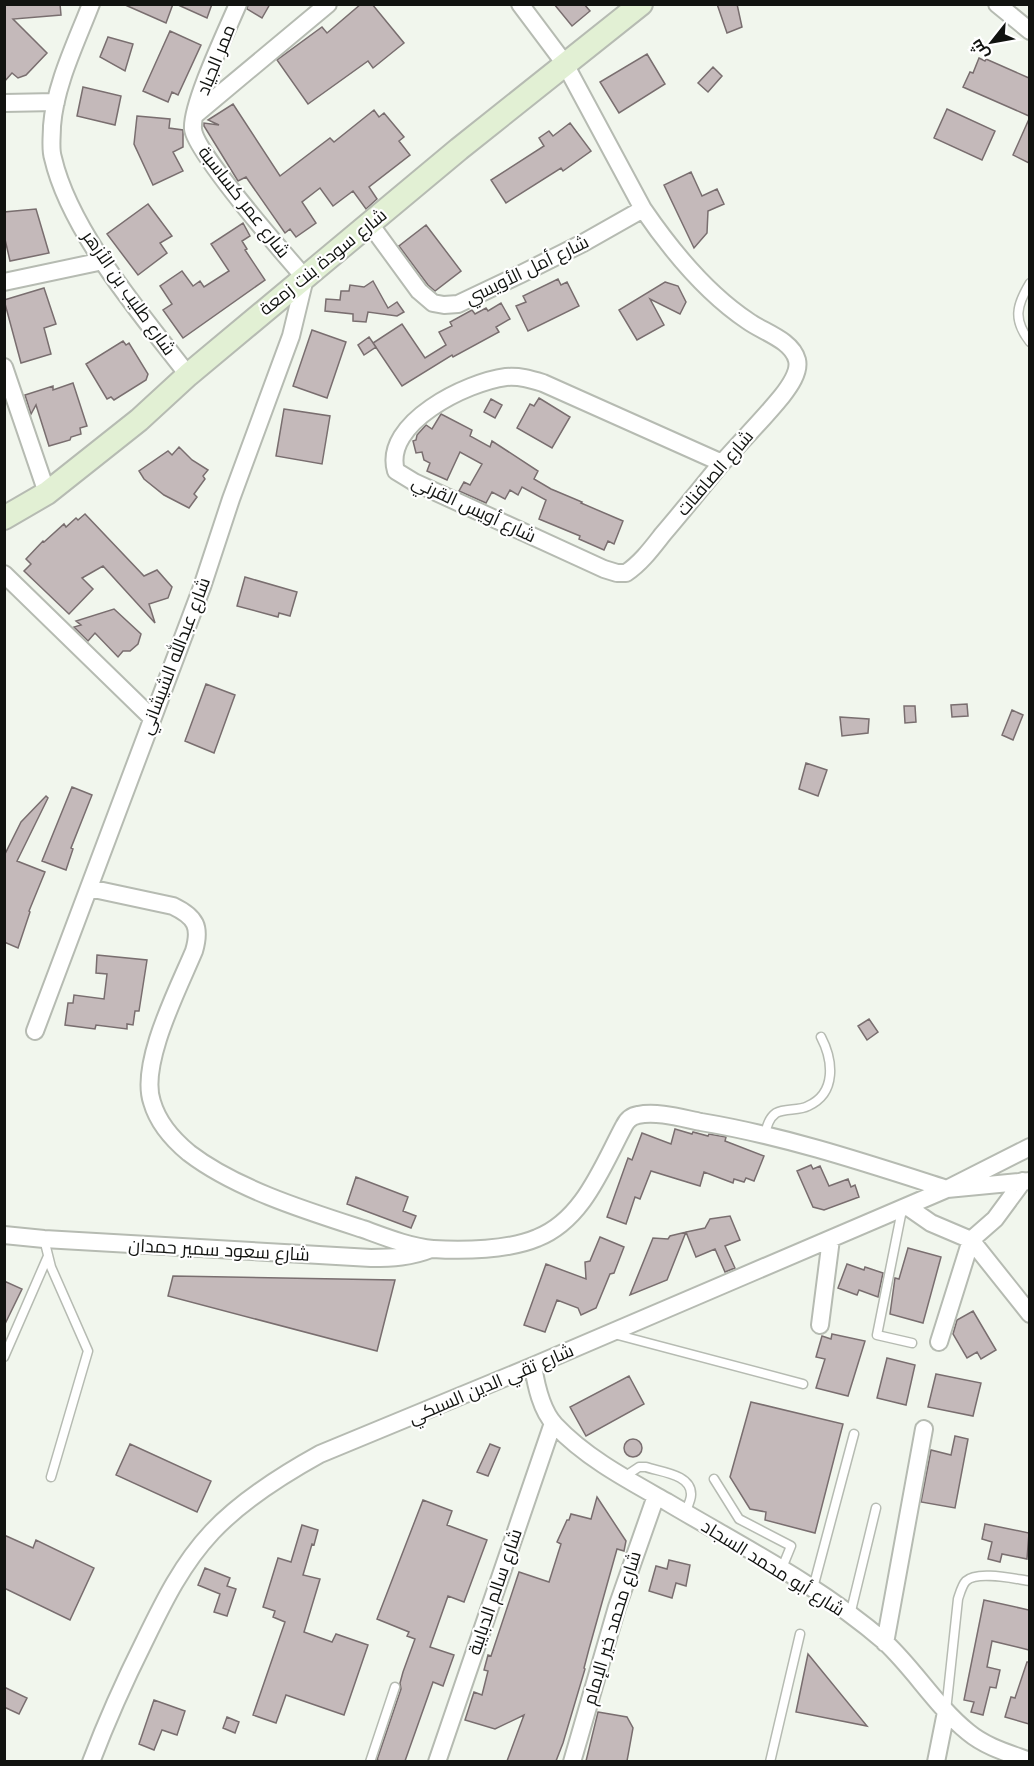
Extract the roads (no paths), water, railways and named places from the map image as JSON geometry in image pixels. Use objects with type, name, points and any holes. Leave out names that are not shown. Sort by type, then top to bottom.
[{"type":"street","name":"شارع طليب بن الأزهر","points":[[91,4],[56,102],[52,125],[52,155],[60,185],[103,261],[188,375]]},
{"type":"street","name":"ممر الجياد","points":[[194,115],[238,4]]},
{"type":"street","points":[[194,115],[328,4]]},
{"type":"street","points":[[520,4],[565,64],[643,209]]},
{"type":"street","name":"شارع سودة بنت زمعة","points":[[4,518],[47,493],[139,420],[188,375],[459,149],[641,4]]},
{"type":"street","points":[[997,4],[1029,31]]},
{"type":"street","points":[[4,103],[56,102]]},
{"type":"street","name":"شارع عمر كساسبة","points":[[194,115],[193,129],[207,156],[304,278]]},
{"type":"street","name":"شارع أمل الأويسي","points":[[370,224],[419,291],[433,303],[444,305],[458,304],[521,274],[643,209]]},
{"type":"street","name":"شارع الصافنات","points":[[617,573],[626,573],[633,568],[783,395],[798,368],[797,359],[792,350],[780,340],[747,321],[702,281],[643,209]]},
{"type":"street","points":[[4,282],[103,261]]},
{"type":"street","name":"شارع عبدالله الشيشاني","points":[[35,1031],[202,587],[231,499],[276,379],[296,316],[304,278]]},
{"type":"street","points":[[4,367],[47,493]]},
{"type":"street","name":"شارع أويس القرني","points":[[617,573],[404,477],[396,471],[393,460],[396,446],[420,416],[450,396],[485,381],[506,377],[525,377],[564,392],[722,463]]},
{"type":"street","points":[[4,574],[152,718]]},
{"type":"street","name":"شارع سعود سمير حمدان","points":[[89,888],[173,906],[186,912],[197,927],[194,951],[160,1031],[153,1058],[151,1100],[162,1125],[174,1140],[216,1170],[256,1190],[334,1220],[432,1249],[475,1249],[522,1243],[550,1232],[564,1221],[585,1198],[628,1119],[636,1115],[657,1115],[765,1134]]},
{"type":"street","points":[[765,1134],[947,1189],[1029,1147]]},
{"type":"street","points":[[939,1342],[971,1240],[995,1219],[1026,1181]]},
{"type":"street","name":"شارع تقي الدين السبكي","points":[[91,1761],[126,1680],[180,1572],[214,1530],[264,1489],[292,1470],[320,1454],[533,1366],[947,1189],[1026,1181]]},
{"type":"street","points":[[905,1208],[971,1240],[1029,1314]]},
{"type":"street","name":"شارع سعود سمير حمدان","points":[[4,1235],[371,1258],[417,1255],[432,1249]]},
{"type":"street","points":[[820,1324],[831,1239]]},
{"type":"street","name":"شارع أبو محمد السجاد","points":[[533,1366],[542,1402],[553,1423],[592,1456],[813,1588],[885,1643],[946,1712],[969,1733],[1003,1752],[1029,1761]]},
{"type":"street","name":"شارع سالم الدبايبة","points":[[437,1761],[553,1423]]},
{"type":"street","points":[[885,1643],[924,1428]]},
{"type":"street","name":"شارع محمد خير الإمام","points":[[572,1761],[617,1607],[656,1496]]},
{"type":"street","points":[[938,1755],[946,1712]]},
{"type":"street","points":[[938,1755],[953,1739],[969,1733]]},
{"type":"lane","points":[[1029,283],[1017,315],[1021,330],[1029,342]]},
{"type":"lane","points":[[765,1134],[768,1121],[776,1113],[808,1107],[822,1096],[830,1082],[831,1068],[829,1051],[821,1037]]},
{"type":"lane","points":[[905,1208],[877,1335],[912,1343]]},
{"type":"lane","points":[[44,1239],[51,1267],[88,1352],[51,1477]]},
{"type":"lane","points":[[4,1357],[48,1256]]},
{"type":"lane","points":[[611,1333],[803,1384]]},
{"type":"lane","points":[[813,1588],[854,1434]]},
{"type":"lane","points":[[624,1477],[639,1467],[646,1467],[683,1479],[689,1485],[691,1494],[685,1513]]},
{"type":"lane","points":[[714,1479],[739,1519],[791,1546],[782,1568]]},
{"type":"lane","points":[[850,1615],[876,1508]]},
{"type":"lane","points":[[946,1712],[958,1599],[964,1582],[971,1577],[982,1575],[1029,1581]]},
{"type":"lane","points":[[770,1761],[800,1634]]},
{"type":"lane","points":[[370,1761],[394,1687]]}]
